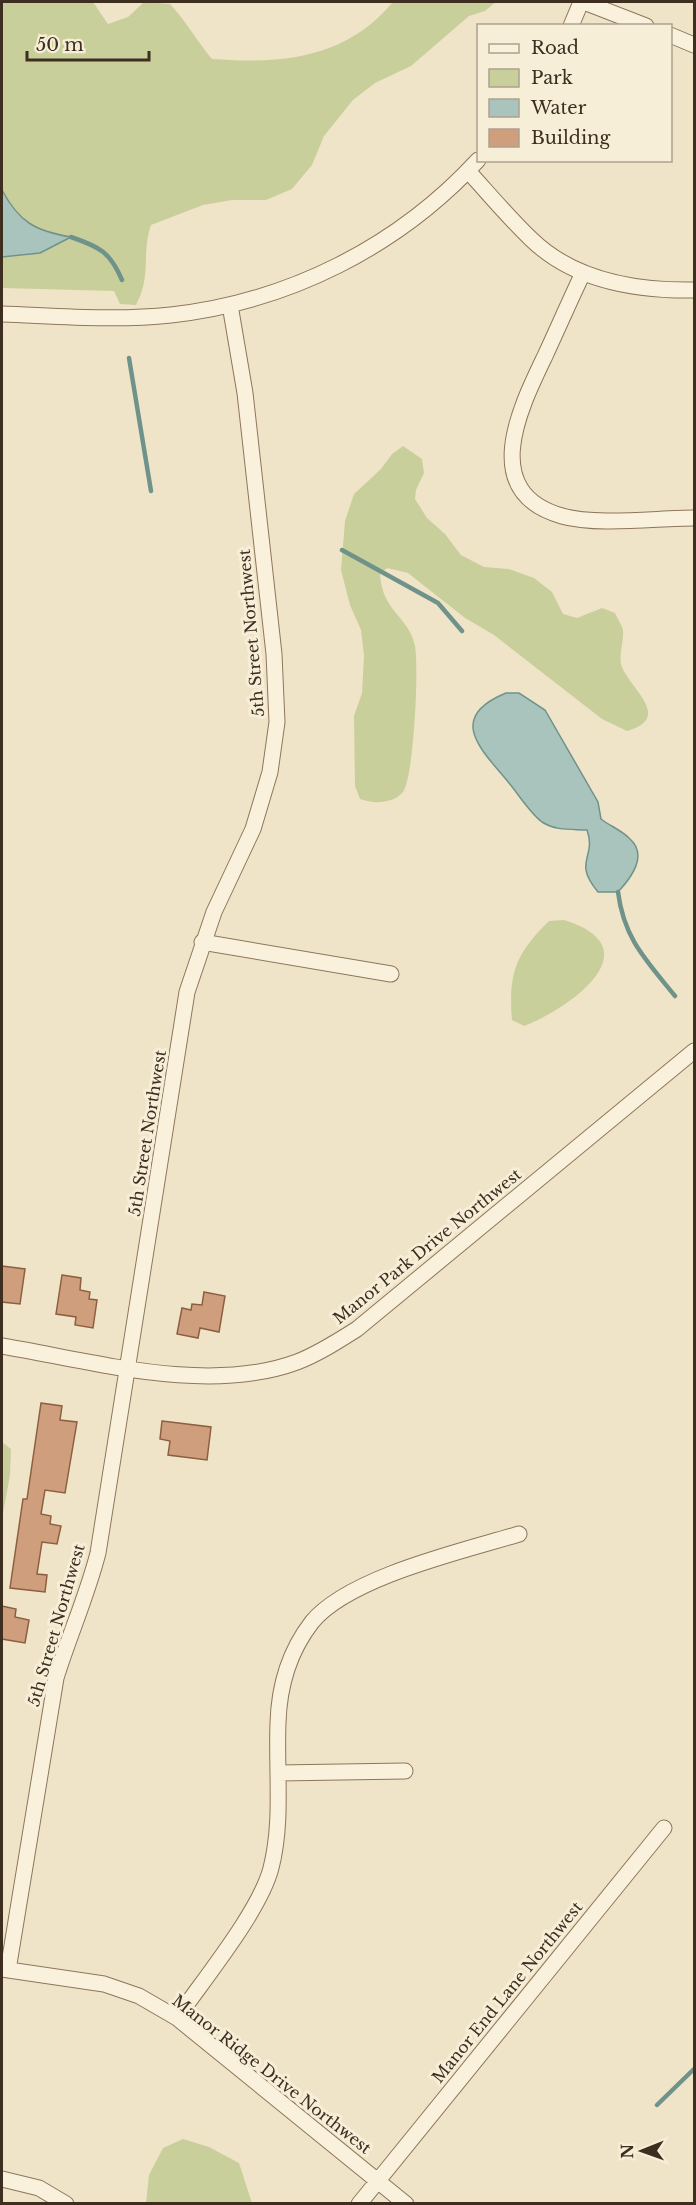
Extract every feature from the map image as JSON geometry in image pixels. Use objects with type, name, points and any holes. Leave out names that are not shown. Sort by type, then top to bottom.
[{"type":"street","points":[[572,24],[583,2],[641,24]]},
{"type":"street","points":[[672,36],[694,45]]},
{"type":"street","points":[[2,314],[112,317],[170,315],[230,305],[304,281],[380,243],[435,201],[473,166],[532,241],[557,259],[583,273],[627,286],[694,290]]},
{"type":"street","points":[[583,273],[519,411],[511,454],[520,487],[531,500],[547,511],[564,517],[585,519],[694,518]]},
{"type":"street","name":"5th Street Northwest","points":[[5,1970],[48,1718],[66,1644],[90,1586],[95,1564],[187,992],[202,942],[253,829],[270,772],[277,722],[274,654],[249,429],[230,305]]},
{"type":"street","points":[[202,942],[391,974]]},
{"type":"street","name":"Manor Park Drive Northwest","points":[[2,1346],[176,1375],[236,1374],[296,1362],[324,1350],[357,1329],[694,1051]]},
{"type":"street","points":[[177,2018],[261,1894],[276,1845],[280,1691],[288,1663],[313,1621],[332,1605],[366,1585],[401,1571],[519,1534]]},
{"type":"street","points":[[278,1773],[405,1771]]},
{"type":"street","name":"Manor End Lane Northwest","points":[[359,2204],[376,2179],[664,1828]]},
{"type":"street","name":"Manor Ridge Drive Northwest","points":[[5,1970],[104,1984],[139,1996],[177,2018],[406,2204]]},
{"type":"street","points":[[2,2179],[39,2188],[66,2204]]},
{"type":"green space","points":[[2,2],[93,2],[108,24],[128,17],[144,2],[170,4],[212,59],[263,60],[311,54],[333,46],[354,36],[374,21],[393,2],[496,2],[485,11],[469,16],[411,66],[375,83],[353,100],[324,136],[312,165],[292,189],[266,200],[232,200],[203,205],[151,225],[144,284],[136,305],[120,304],[114,291],[2,288]]},
{"type":"green space","points":[[403,446],[422,459],[424,473],[416,490],[415,499],[427,518],[445,534],[461,555],[484,567],[509,569],[534,578],[552,592],[563,614],[577,618],[602,608],[615,613],[623,630],[621,664],[648,710],[647,718],[641,725],[627,731],[602,719],[494,635],[465,618],[408,573],[387,568],[380,574],[385,597],[407,627],[415,646],[416,698],[413,745],[407,782],[403,792],[394,799],[383,802],[360,799],[355,786],[354,716],[362,693],[364,656],[361,630],[350,605],[341,570],[345,521],[354,494],[381,469],[392,454]]},
{"type":"green space","points":[[564,920],[590,932],[602,946],[603,961],[595,977],[580,992],[562,1006],[524,1026],[512,1020],[511,990],[517,965],[529,944],[549,921]]},
{"type":"green space","points":[[2,1442],[11,1449],[10,1475],[2,1519]]},
{"type":"green space","points":[[183,2139],[209,2147],[239,2163],[252,2203],[146,2203],[149,2175],[163,2148]]},
{"type":"water","points":[[2,190],[15,210],[29,223],[47,232],[71,237],[40,253],[2,257]]},
{"type":"water","points":[[506,693],[519,693],[545,710],[598,802],[601,819],[626,835],[635,845],[638,852],[636,866],[618,892],[598,892],[590,882],[586,866],[589,847],[587,830],[558,828],[542,822],[480,747],[474,735],[473,724],[477,713],[488,703]]},
{"type":"building","points":[[2,1266],[25,1269],[20,1304],[2,1302]]},
{"type":"building","points":[[62,1275],[81,1278],[80,1290],[90,1292],[89,1299],[97,1300],[93,1328],[75,1325],[76,1317],[56,1314]]},
{"type":"building","points":[[204,1292],[225,1296],[219,1332],[200,1328],[198,1338],[177,1334],[182,1308],[191,1310],[192,1304],[202,1305]]},
{"type":"building","points":[[41,1403],[62,1406],[60,1420],[77,1422],[65,1493],[45,1490],[41,1514],[51,1516],[50,1524],[61,1526],[57,1544],[42,1542],[37,1574],[47,1575],[45,1592],[10,1588],[23,1499],[27,1499]]},
{"type":"building","points":[[162,1421],[211,1427],[207,1460],[168,1455],[170,1441],[160,1439]]},
{"type":"building","points":[[2,1606],[16,1609],[15,1617],[29,1620],[25,1643],[2,1639]]},
{"type":"waterway","points":[[71,237],[103,252],[113,263],[122,280]]},
{"type":"waterway","points":[[129,358],[151,491]]},
{"type":"waterway","points":[[342,550],[438,603],[462,631]]},
{"type":"waterway","points":[[618,892],[625,923],[631,936],[646,960],[675,996]]},
{"type":"waterway","points":[[657,2105],[694,2069]]}]
